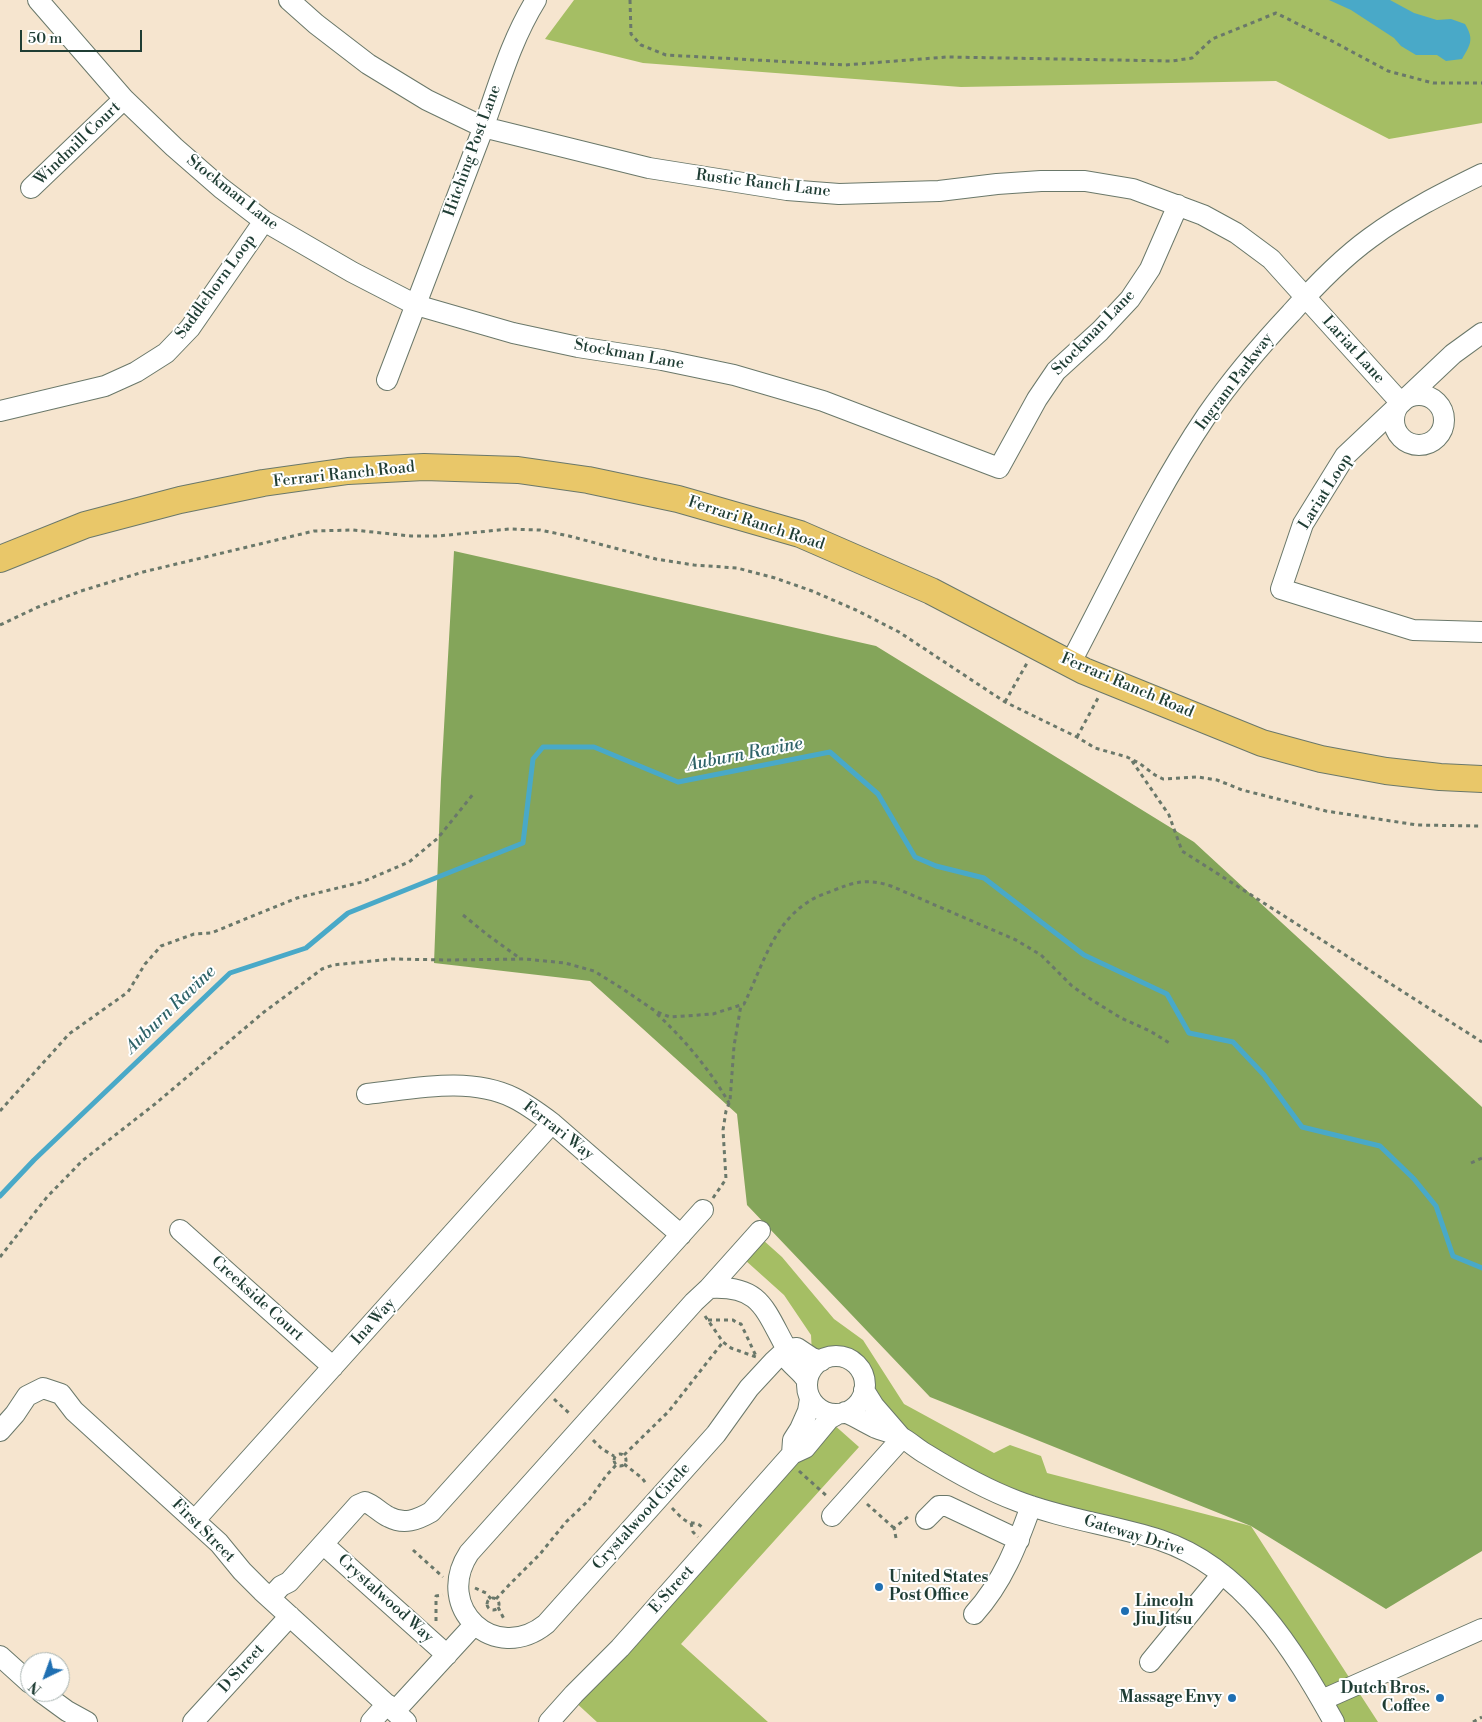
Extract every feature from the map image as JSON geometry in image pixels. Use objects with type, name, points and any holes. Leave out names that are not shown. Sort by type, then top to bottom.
[{"type":"main road","name":"Ferrari Ranch Road","points":[[0,559],[85,525],[180,500],[263,483],[348,471],[424,467],[518,470],[588,480],[678,499],[800,534],[931,591],[1070,664],[1262,743],[1321,759],[1386,771],[1482,779]]},
{"type":"street","name":"Stockman Lane","points":[[38,0],[124,99],[214,182],[264,222],[352,272],[416,305],[513,333],[578,347],[662,360],[734,375],[823,401],[999,468],[1037,399],[1056,372],[1100,331],[1130,299],[1150,269],[1178,205]]},
{"type":"street","name":"Rustic Ranch Lane","points":[[289,0],[316,24],[368,64],[427,100],[484,127],[649,168],[787,190],[839,194],[892,194],[997,184],[1085,181],[1133,189],[1203,215],[1236,233],[1271,259],[1305,297]]},
{"type":"street","name":"Hitching Post Lane","points":[[387,380],[484,127],[509,52],[524,19],[536,0]]},
{"type":"street","name":"Windmill Court","points":[[31,188],[124,99]]},
{"type":"street","name":"Ingram Parkway","points":[[1070,664],[1139,530],[1207,416],[1238,373],[1305,297],[1342,261],[1370,238],[1406,214],[1482,174]]},
{"type":"street","name":"Saddlehorn Loop","points":[[0,411],[105,386],[136,372],[166,353],[190,328],[264,222]]},
{"type":"street","name":"Lariat Lane","points":[[1305,297],[1400,403]]},
{"type":"street","name":"Lariat Loop","points":[[1482,333],[1453,354],[1345,456],[1303,524],[1281,589],[1413,630],[1482,632]]},
{"type":"street","name":"Ferrari Way","points":[[367,1094],[441,1086],[469,1086],[492,1090],[512,1097],[533,1108],[552,1123],[681,1235]]},
{"type":"street","name":"Ina Way","points":[[195,1520],[552,1123]]},
{"type":"street","points":[[270,1598],[289,1582],[358,1505],[365,1502],[373,1505],[388,1517],[402,1521],[418,1520],[431,1512],[703,1210]]},
{"type":"street","name":"Creekside Court","points":[[180,1230],[333,1367]]},
{"type":"street","points":[[371,1722],[396,1713],[474,1625],[462,1608],[458,1598],[460,1569],[469,1553],[760,1231]]},
{"type":"street","points":[[709,1288],[740,1290],[752,1296],[761,1304],[787,1350],[788,1360],[805,1376],[809,1390],[814,1404],[824,1411],[842,1413],[858,1404],[864,1390],[863,1376],[859,1369],[848,1360],[834,1357],[821,1361],[812,1370],[809,1390]]},
{"type":"street","points":[[787,1350],[798,1348],[812,1358],[821,1361]]},
{"type":"street","name":"Crystalwood Circle","points":[[474,1625],[492,1635],[512,1638],[530,1634],[546,1624],[716,1434],[749,1388],[787,1350]]},
{"type":"street","name":"First Street","points":[[0,1431],[27,1396],[43,1388],[61,1394],[74,1412],[195,1520],[270,1598],[396,1713]]},
{"type":"street","name":"E Street","points":[[792,1454],[793,1440],[808,1411],[809,1390]]},
{"type":"street","name":"Gateway Drive","points":[[864,1390],[874,1406],[902,1438]]},
{"type":"street","name":"E Street","points":[[549,1722],[620,1648],[792,1454],[805,1448],[829,1419],[842,1413]]},
{"type":"street","name":"Gateway Drive","points":[[842,1413],[902,1438],[970,1480],[1001,1495],[1031,1506],[1161,1541],[1189,1553],[1222,1574],[1243,1592],[1261,1612],[1304,1669],[1334,1722]]},
{"type":"street","points":[[832,1516],[902,1438]]},
{"type":"street","points":[[926,1519],[939,1506],[947,1506],[1018,1540]]},
{"type":"street","points":[[974,1614],[998,1584],[1031,1506]]},
{"type":"street","name":"Crystalwood Way","points":[[323,1544],[447,1655]]},
{"type":"street","points":[[1150,1662],[1222,1574]]},
{"type":"street","name":"D Street","points":[[193,1722],[290,1616]]},
{"type":"street","points":[[1322,1700],[1482,1630]]},
{"type":"street","points":[[0,1656],[20,1675]]},
{"type":"street","points":[[54,1702],[86,1722]]},
{"type":"path","points":[[630,0],[631,34],[642,45],[666,55],[845,65],[947,57],[1172,61],[1192,58],[1212,39],[1276,13],[1388,71],[1433,83],[1482,83]]},
{"type":"path","points":[[0,625],[64,597],[143,572],[314,531],[353,530],[411,536],[438,536],[509,529],[540,530],[656,559],[694,565],[737,568],[775,578],[812,591],[899,632],[1006,702],[1095,748],[1130,759],[1163,779],[1198,777],[1217,780],[1242,790],[1326,812],[1416,825],[1482,826]]},
{"type":"path","points":[[1006,702],[1036,646]]},
{"type":"path","points":[[1077,738],[1107,680]]},
{"type":"path","points":[[1130,759],[1169,815],[1182,851],[1482,1042]]},
{"type":"path","points":[[0,1111],[69,1034],[128,992],[145,964],[161,946],[194,934],[211,933],[297,898],[362,882],[409,862],[438,838],[474,792]]},
{"type":"path","points":[[654,1011],[670,1017],[712,1014],[744,1004],[771,944],[787,920],[809,900],[849,884],[866,881],[891,886],[1016,940],[1041,955],[1072,986],[1092,1000],[1121,1018],[1150,1031],[1171,1044]]},
{"type":"path","points":[[463,915],[522,959]]},
{"type":"path","points":[[0,1257],[47,1197],[82,1161],[154,1104],[264,1012],[322,969],[333,965],[392,959],[522,959],[565,963],[594,971],[654,1011],[672,1028],[702,1063],[729,1103]]},
{"type":"path","points":[[718,1193],[726,1179],[723,1130],[729,1103],[734,1046],[741,1005]]},
{"type":"path","points":[[1471,1163],[1482,1158]]},
{"type":"path","points":[[706,1310],[702,1313],[723,1342],[731,1348],[763,1359]]},
{"type":"path","points":[[708,1320],[733,1320],[741,1324],[756,1357]]},
{"type":"path","points":[[624,1455],[669,1411],[723,1342]]},
{"type":"path","points":[[616,1464],[614,1457],[616,1454],[624,1455]]},
{"type":"path","points":[[616,1464],[623,1465],[626,1462],[624,1455]]},
{"type":"path","points":[[496,1599],[536,1558],[566,1522],[589,1500],[616,1464]]},
{"type":"path","points":[[1473,1722],[1482,1717]]},
{"type":"green space","points":[[574,0],[1482,0],[1482,123],[1389,139],[1276,81],[961,87],[643,63],[545,39]]},
{"type":"green space","points":[[454,551],[876,646],[1194,842],[1482,1107],[1482,1551],[1386,1609],[1251,1526],[930,1397],[747,1205],[737,1114],[590,981],[434,963],[441,780]]},
{"type":"green space","points":[[763,1240],[782,1257],[834,1319],[863,1340],[904,1404],[994,1453],[1010,1445],[1041,1456],[1047,1473],[1251,1526],[1378,1722],[1341,1722],[1308,1666],[1174,1541],[1031,1502],[885,1422],[870,1376],[844,1352],[812,1354],[811,1335],[784,1295],[745,1260]]},
{"type":"green space","points":[[823,1415],[859,1447],[681,1644],[768,1722],[597,1722],[573,1700]]},
{"type":"water","points":[[1329,0],[1390,0],[1414,13],[1437,20],[1451,19],[1465,24],[1470,34],[1470,42],[1462,59],[1446,61],[1437,55],[1416,55],[1351,10]]},
{"type":"waterway","name":"Auburn Ravine","points":[[0,1196],[34,1160],[230,973],[306,948],[348,913],[523,843],[533,759],[543,747],[594,747],[678,782],[830,752],[878,794],[915,857],[936,866],[984,878],[1084,955],[1167,994],[1189,1033],[1233,1042],[1264,1075],[1302,1127],[1380,1146],[1414,1179],[1436,1206],[1453,1256],[1482,1268]]},
{"type":"place","name":"United States Post Office","points":[[879,1587]]},
{"type":"place","name":"Lincoln Jiu Jitsu","points":[[1125,1611]]},
{"type":"place","name":"Massage Envy","points":[[1232,1698]]},
{"type":"place","name":"Dutch Bros. Coffee","points":[[1440,1698]]}]
